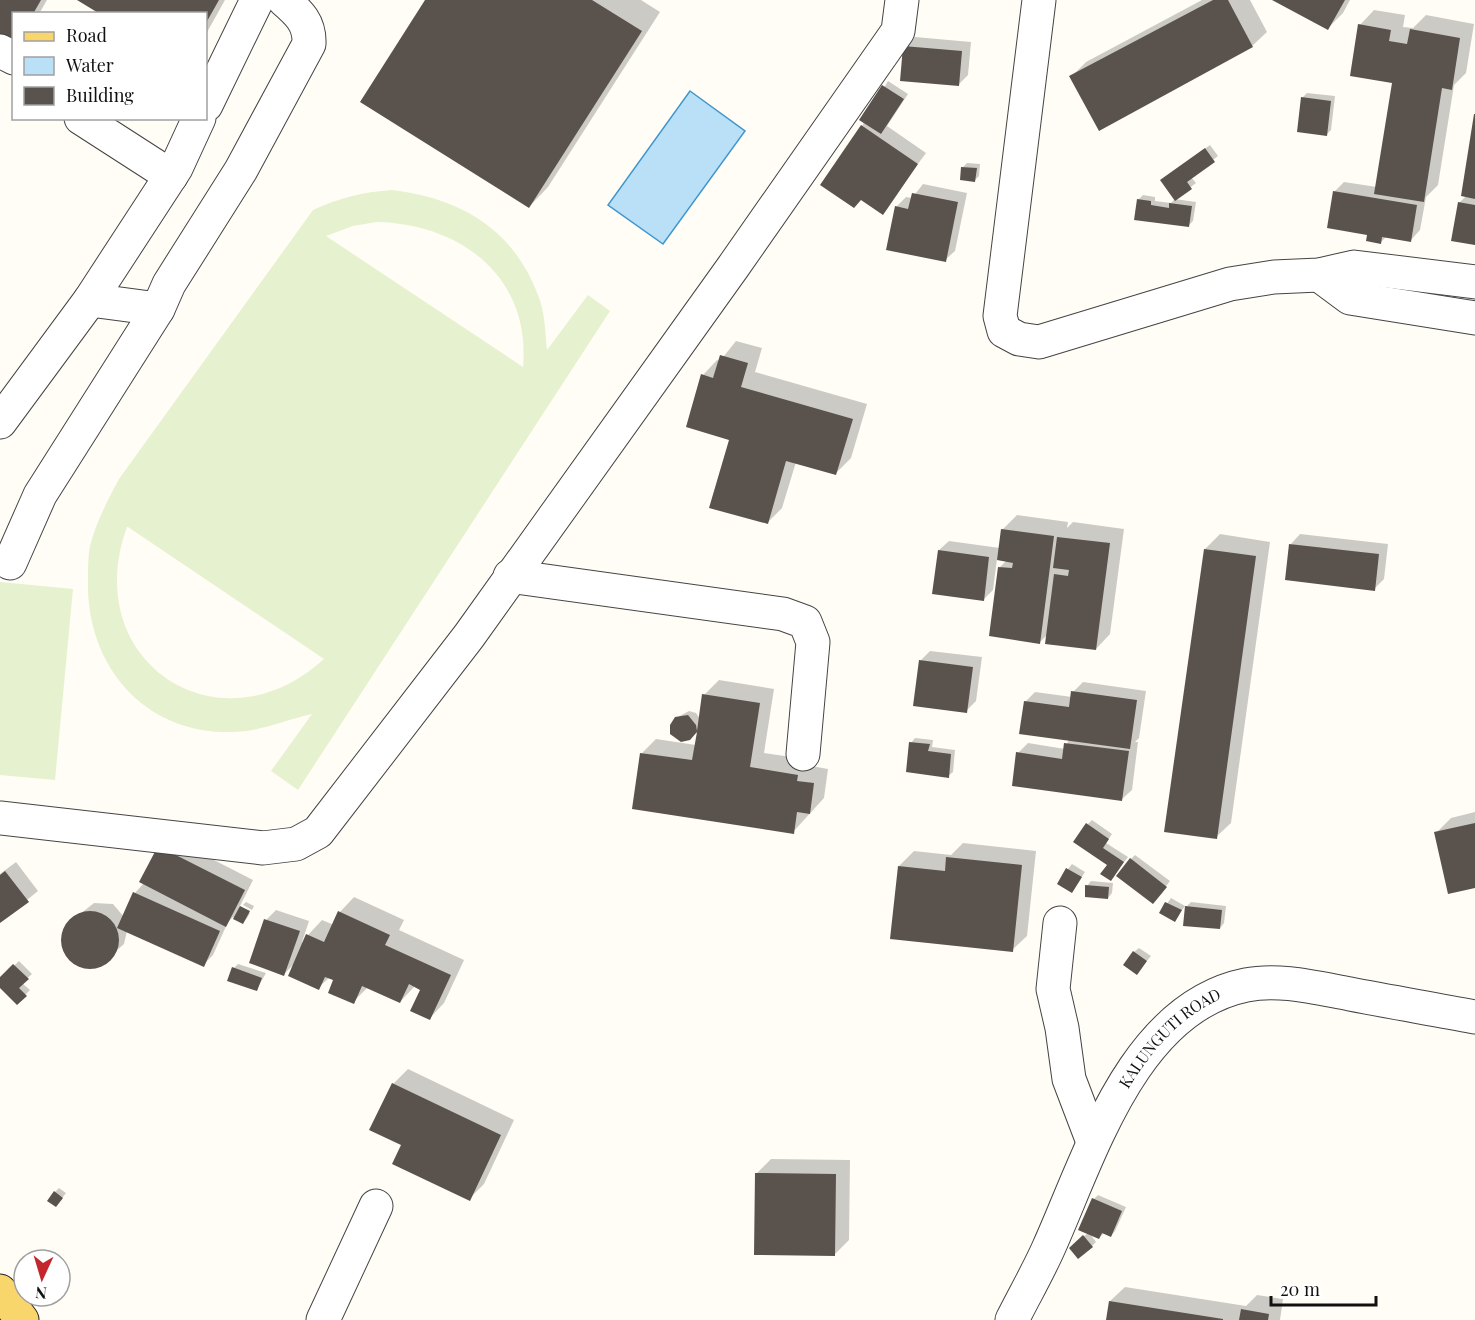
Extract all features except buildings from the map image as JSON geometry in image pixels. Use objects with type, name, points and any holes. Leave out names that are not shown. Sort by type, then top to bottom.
[{"type":"main road","points":[[0,1292],[22,1320]]},
{"type":"street","points":[[207,103],[256,0]]},
{"type":"street","points":[[10,563],[40,495],[158,309],[169,284],[241,170],[309,44],[310,30],[298,13],[284,0]]},
{"type":"street","points":[[0,818],[263,848],[296,844],[318,832],[469,636],[733,267],[898,31],[902,0]]},
{"type":"street","points":[[1039,0],[1001,306],[1000,316],[1004,331],[1019,339],[1039,342],[1230,284],[1274,277],[1319,275],[1354,267],[1475,282]]},
{"type":"street","points":[[84,120],[171,176]]},
{"type":"street","points":[[0,422],[90,300],[171,176],[198,120]]},
{"type":"street","points":[[1319,275],[1350,298],[1475,318]]},
{"type":"street","points":[[90,300],[158,309]]},
{"type":"street","points":[[510,576],[783,614],[805,622],[813,642],[803,754]]},
{"type":"street","points":[[1060,923],[1053,989],[1062,1028],[1068,1079],[1093,1142]]},
{"type":"street","name":"KALUNGUTI ROAD","points":[[1012,1320],[1048,1249],[1093,1142],[1126,1081],[1173,1021],[1196,1006],[1245,985],[1268,983],[1315,988],[1475,1017]]},
{"type":"street","points":[[323,1320],[376,1206]]},
{"type":"green space","points":[[392,190],[440,200],[481,220],[498,234],[514,251],[538,295],[547,350],[588,295],[610,311],[298,790],[271,771],[312,714],[262,728],[242,731],[200,729],[171,721],[146,707],[125,688],[109,665],[97,638],[90,609],[89,550],[99,520],[119,479],[313,210],[361,194]],"holes":[[[377,222],[408,225],[436,233],[462,245],[484,262],[502,282],[515,307],[522,335],[523,367],[326,236],[353,226]],[[128,527],[324,659],[283,686],[242,698],[203,695],[168,679],[140,653],[122,618],[117,575]]]},
{"type":"green space","points":[[0,582],[73,589],[55,780],[0,775]]},
{"type":"water","points":[[690,91],[745,131],[663,244],[608,205]]}]
